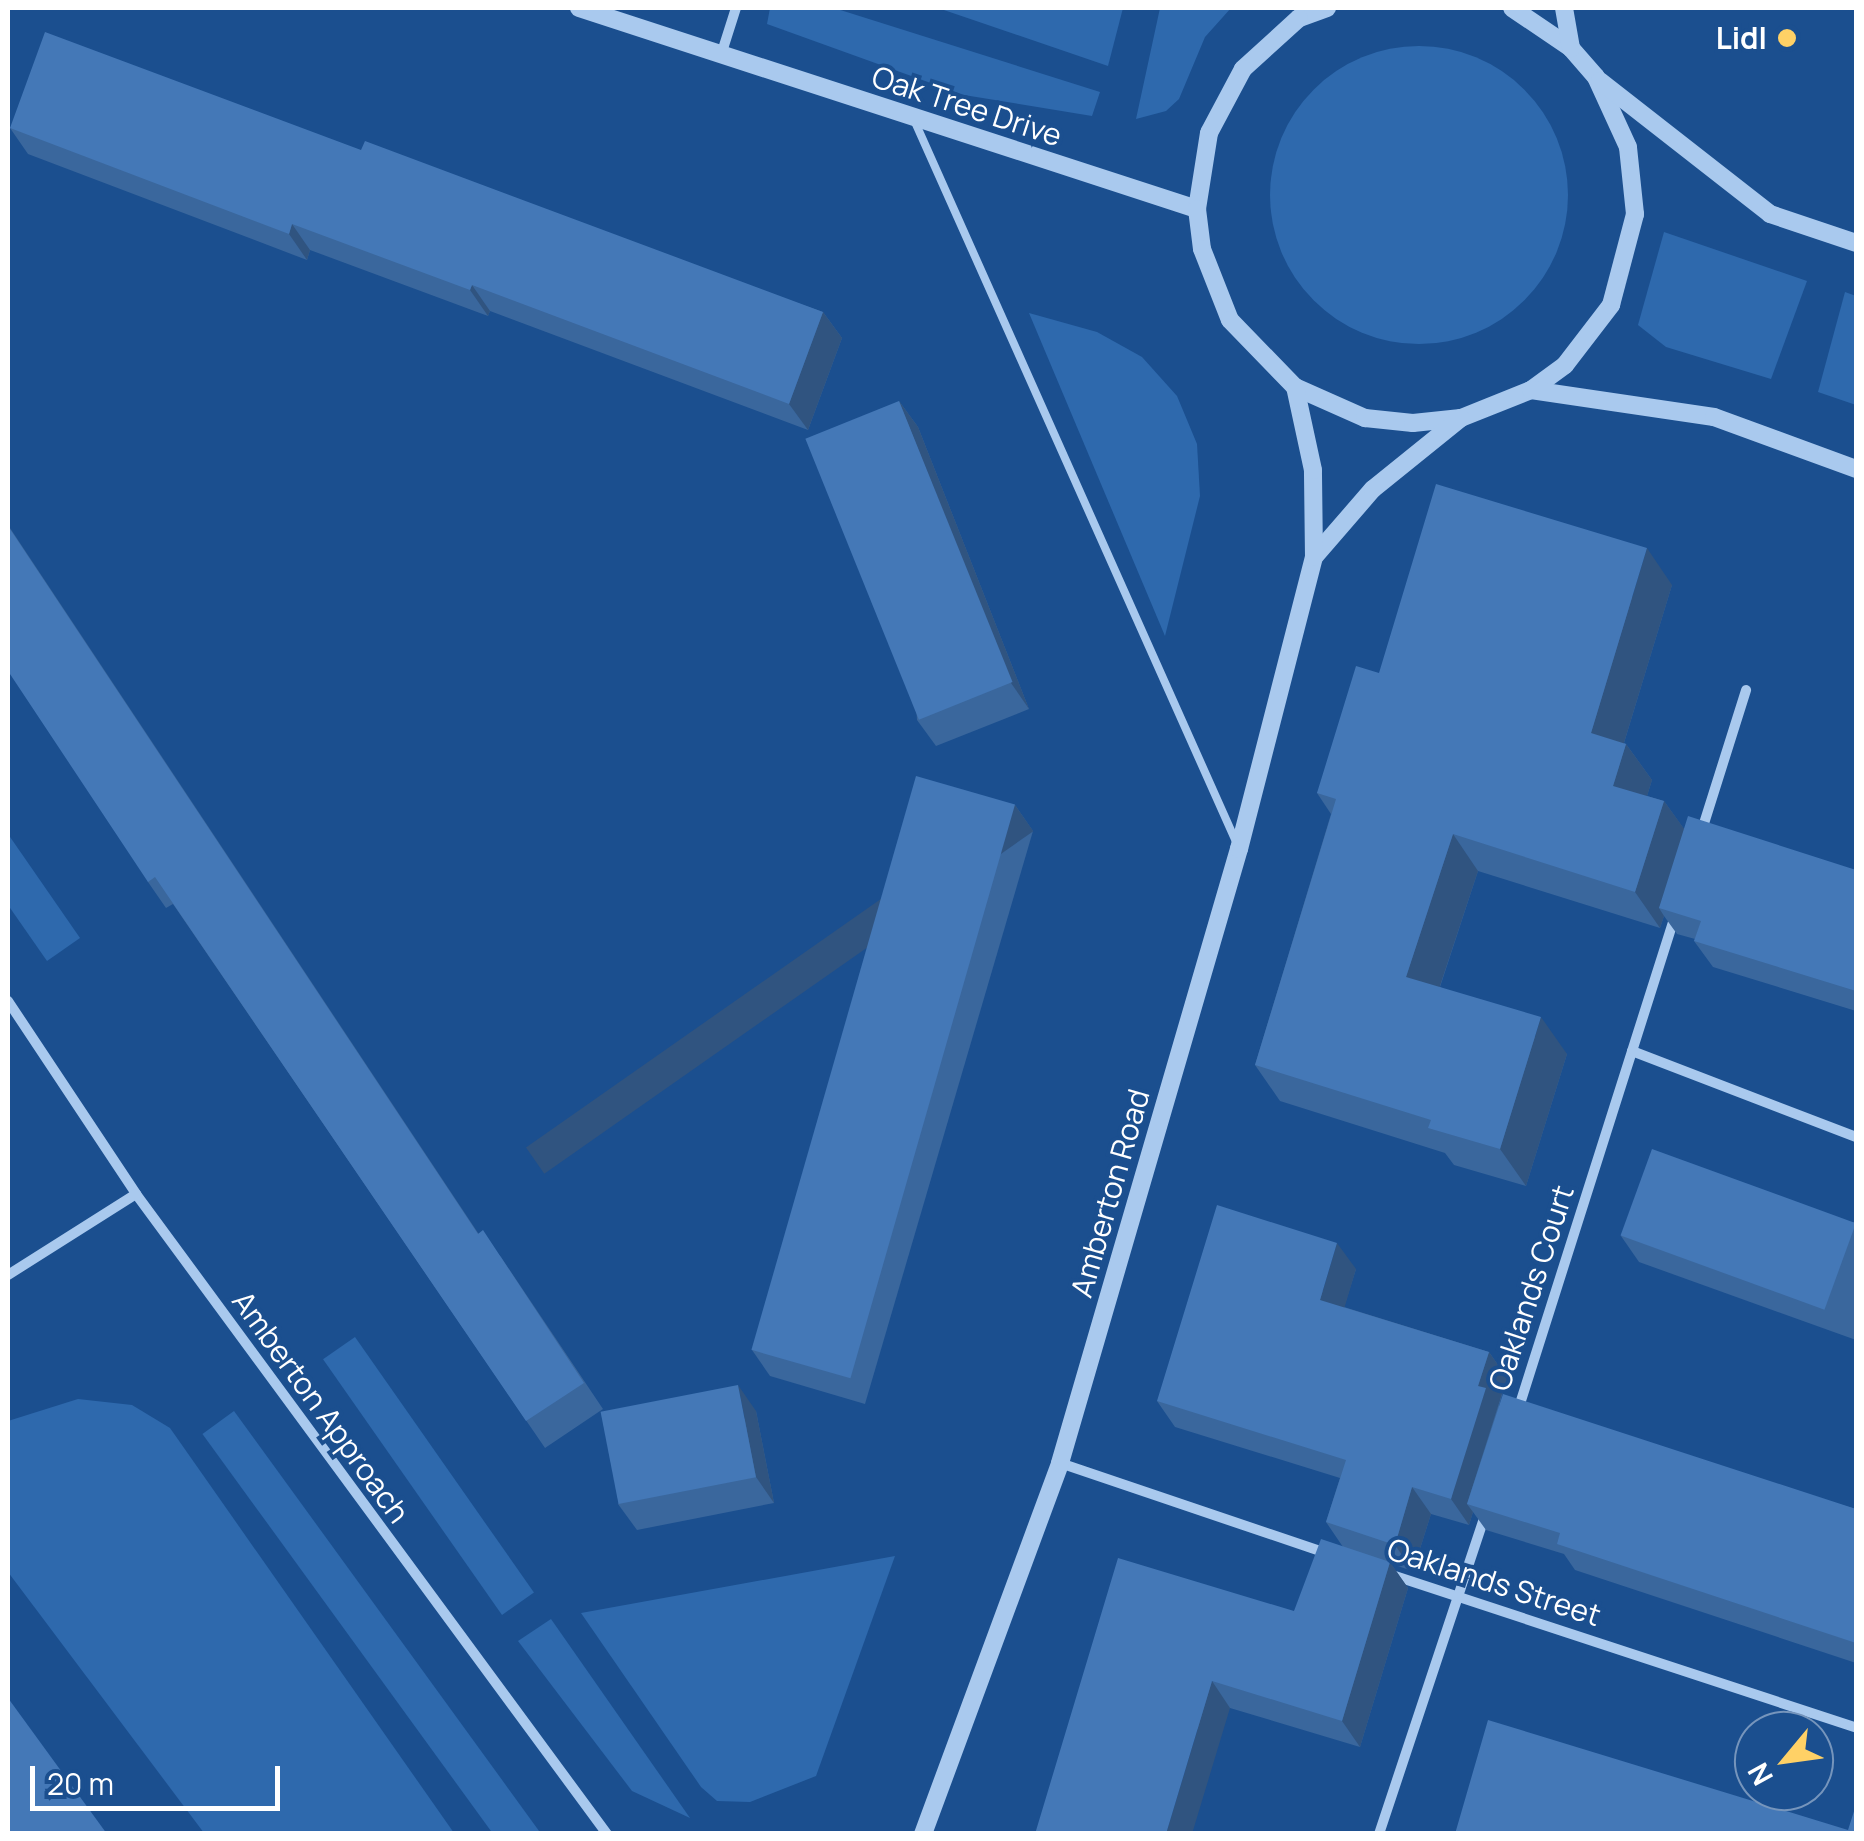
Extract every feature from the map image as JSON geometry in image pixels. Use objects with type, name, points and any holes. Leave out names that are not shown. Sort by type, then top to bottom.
[{"type":"street","name":"Oak Tree Drive","points":[[580,8],[1197,209]]},
{"type":"street","points":[[721,55],[736,8]]},
{"type":"street","points":[[1327,8],[1299,18],[1243,69],[1209,133],[1197,209],[1202,249],[1230,320],[1296,387],[1365,418],[1412,423],[1461,418],[1531,390],[1565,365],[1611,305],[1635,214],[1628,147],[1596,77]]},
{"type":"street","points":[[1512,8],[1571,48],[1596,77],[1770,214],[1856,243]]},
{"type":"street","points":[[1564,8],[1571,48]]},
{"type":"street","name":"Amberton Road","points":[[924,1834],[1060,1463],[1239,848],[1314,557],[1313,470],[1296,387]]},
{"type":"street","points":[[1531,390],[1714,417],[1856,469]]},
{"type":"street","name":"Amberton Road","points":[[1314,557],[1373,488],[1461,418]]},
{"type":"street","points":[[1698,842],[1746,690]]},
{"type":"street","name":"Oaklands Court","points":[[1512,1428],[1680,900]]},
{"type":"street","name":"Amberton Approach","points":[[8,1001],[136,1194],[606,1834]]},
{"type":"street","points":[[1632,1052],[1856,1137]]},
{"type":"street","points":[[8,1274],[136,1194]]},
{"type":"street","name":"Oaklands Street","points":[[1060,1463],[1350,1560]]},
{"type":"street","points":[[1379,1834],[1488,1503]]},
{"type":"street","name":"Oaklands Street","points":[[1386,1573],[1856,1728]]},
{"type":"lane","points":[[912,117],[1239,848]]},
{"type":"shaded area","points":[[770,8],[834,8],[1100,92],[1092,116],[964,95],[767,24]]},
{"type":"shaded area","points":[[938,8],[1123,8],[1108,66]]},
{"type":"shaded area","points":[[1160,8],[1231,8],[1205,37],[1179,99],[1166,111],[1136,119]]},
{"type":"shaded area","points":[[1419,46],[1476,57],[1525,89],[1557,138],[1568,195],[1557,252],[1525,301],[1476,333],[1419,344],[1362,333],[1313,301],[1281,252],[1270,195],[1281,138],[1313,89],[1362,57]]},
{"type":"shaded area","points":[[1664,232],[1807,281],[1771,379],[1666,347],[1638,325]]},
{"type":"shaded area","points":[[1845,292],[1856,296],[1856,405],[1818,392]]},
{"type":"shaded area","points":[[1029,313],[1097,332],[1142,357],[1177,396],[1197,444],[1200,496],[1165,636]]},
{"type":"shaded area","points":[[8,834],[80,938],[47,961],[8,905]]},
{"type":"shaded area","points":[[355,1337],[534,1593],[502,1615],[323,1359]]},
{"type":"shaded area","points":[[78,1399],[132,1405],[170,1428],[454,1833],[204,1833],[8,1572],[8,1421]]},
{"type":"shaded area","points":[[234,1411],[539,1831],[493,1834],[202,1434]]},
{"type":"shaded area","points":[[895,1556],[816,1776],[750,1802],[717,1801],[701,1787],[581,1613]]},
{"type":"shaded area","points":[[551,1619],[690,1818],[632,1791],[518,1641]]},
{"type":"building","points":[[45,32],[361,150],[365,141],[823,312],[789,404],[472,285],[470,290],[292,224],[289,234],[10,128]]},
{"type":"building","points":[[899,401],[1013,682],[919,720],[805,439]]},
{"type":"building","points":[[1436,484],[1647,548],[1591,733],[1626,744],[1613,786],[1664,801],[1635,892],[1453,834],[1406,977],[1541,1017],[1500,1149],[1428,1128],[1431,1120],[1255,1065],[1336,799],[1317,793],[1356,666],[1379,673]]},
{"type":"building","points":[[8,526],[478,1234],[483,1230],[584,1383],[526,1421],[155,877],[148,882],[8,671]]},
{"type":"building","points":[[916,776],[1015,804],[850,1378],[751,1350]]},
{"type":"building","points":[[1688,816],[1856,870],[1856,991],[1694,941],[1701,921],[1659,908]]},
{"type":"building","points":[[1652,1149],[1856,1223],[1824,1310],[1621,1235]]},
{"type":"building","points":[[1217,1205],[1337,1243],[1320,1300],[1489,1352],[1478,1386],[1486,1388],[1451,1499],[1412,1487],[1395,1545],[1326,1522],[1346,1460],[1157,1401]]},
{"type":"building","points":[[738,1385],[756,1477],[619,1504],[601,1412]]},
{"type":"building","points":[[1503,1394],[1856,1509],[1856,1643],[1557,1544],[1560,1533],[1467,1504]]},
{"type":"building","points":[[1321,1539],[1390,1562],[1342,1721],[1212,1681],[1166,1834],[1035,1834],[1118,1558],[1294,1611]]},
{"type":"building","points":[[8,1698],[107,1834],[8,1834]]},
{"type":"building","points":[[1488,1720],[1734,1795],[1734,1811],[1786,1811],[1848,1830],[1856,1805],[1856,1834],[1455,1834]]},
{"type":"place","name":"Lidl","points":[[1787,38]]}]
